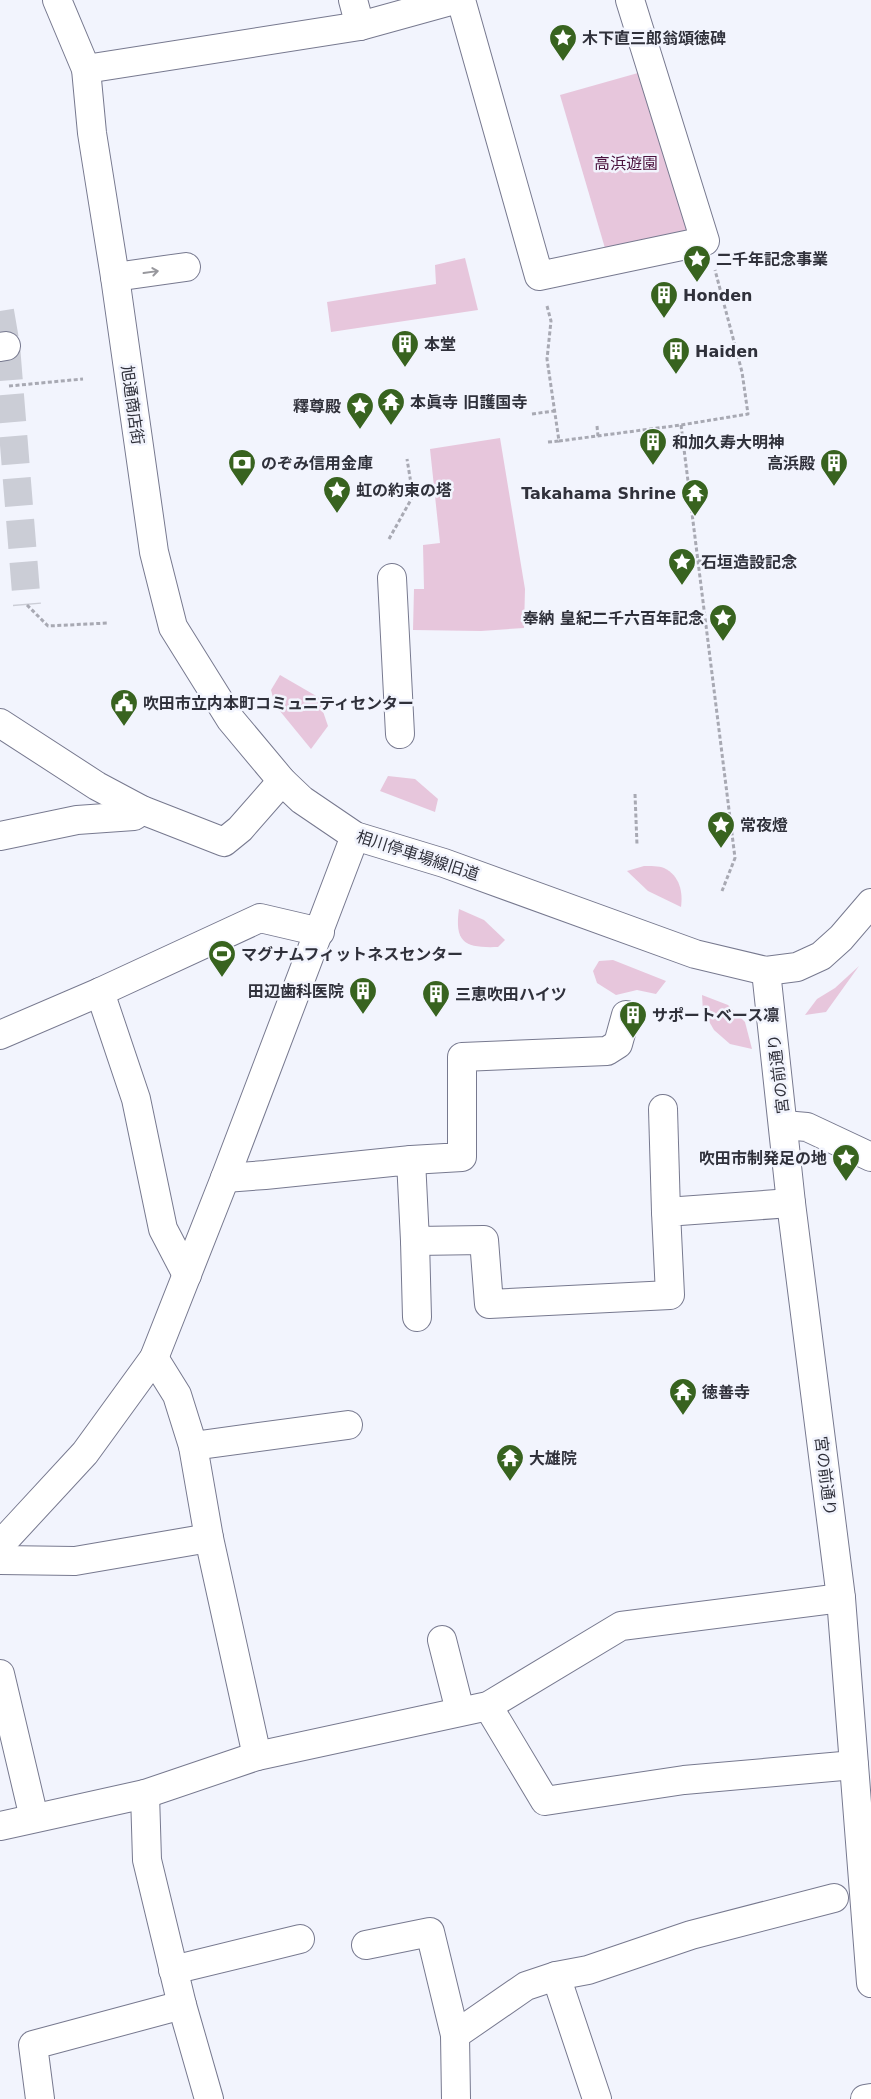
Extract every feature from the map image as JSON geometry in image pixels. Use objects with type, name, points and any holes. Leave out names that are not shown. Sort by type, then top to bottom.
[{"type":"street","name":"旭通商店街","points":[[57,0],[86,69],[92,133],[115,277],[154,552],[173,627],[231,720],[282,781]]},
{"type":"street","points":[[86,69],[357,13],[454,0]]},
{"type":"street","points":[[461,0],[539,276],[706,241],[630,0]]},
{"type":"street","points":[[115,277],[186,267]]},
{"type":"street","points":[[392,578],[400,734]]},
{"type":"street","points":[[0,724],[97,786],[142,810],[224,842],[240,829],[282,781]]},
{"type":"street","name":"相川停車場線旧道","points":[[282,781],[302,800],[355,836],[444,863],[695,954],[766,971],[797,967],[821,956],[842,938],[871,903]]},
{"type":"street","points":[[0,836],[77,820],[134,816],[142,810]]},
{"type":"street","points":[[0,1545],[85,1453],[154,1358],[320,932],[355,836]]},
{"type":"street","points":[[0,1035],[100,992],[260,918],[277,920],[320,932]]},
{"type":"street","name":"宮の前通り","points":[[766,971],[791,1204],[841,1598],[854,1765],[865,1844],[871,1983]]},
{"type":"street","points":[[100,992],[136,1099],[163,1229],[187,1275]]},
{"type":"street","points":[[225,1178],[411,1160],[462,1157],[462,1057],[607,1052],[618,1044],[626,1015]]},
{"type":"street","points":[[415,1241],[484,1240],[489,1304],[670,1295],[662,1109]]},
{"type":"street","points":[[784,1125],[807,1127],[871,1156]]},
{"type":"street","points":[[411,1160],[417,1317]]},
{"type":"street","points":[[666,1212],[791,1204]]},
{"type":"street","points":[[154,1358],[177,1395],[193,1446],[209,1538],[257,1756]]},
{"type":"street","points":[[193,1446],[348,1425]]},
{"type":"street","points":[[0,1560],[75,1561],[209,1538]]},
{"type":"street","points":[[0,1826],[145,1794],[257,1756],[488,1706],[621,1626],[841,1598]]},
{"type":"street","points":[[442,1640],[460,1712]]},
{"type":"street","points":[[0,1674],[34,1818]]},
{"type":"street","points":[[488,1706],[545,1801],[684,1780],[854,1765]]},
{"type":"street","points":[[145,1794],[147,1860],[182,2005],[210,2099]]},
{"type":"street","points":[[455,2035],[526,1986],[556,1976],[588,1970],[691,1935],[834,1898]]},
{"type":"street","points":[[366,1945],[430,1932],[455,2035],[456,2099]]},
{"type":"street","points":[[173,1970],[300,1939]]},
{"type":"street","points":[[556,1976],[597,2099]]},
{"type":"street","points":[[40,2099],[33,2045],[182,2005]]},
{"type":"street","points":[[865,2099],[871,2098]]},
{"type":"path","points":[[548,442],[681,425],[748,414],[742,372],[716,271],[706,241]]},
{"type":"path","points":[[549,311],[551,321],[547,359],[559,441]]},
{"type":"path","points":[[9,386],[83,379]]},
{"type":"path","points":[[532,414],[554,411]]},
{"type":"path","points":[[681,425],[735,858],[722,891]]},
{"type":"path","points":[[597,426],[598,436]]},
{"type":"path","points":[[390,539],[413,496],[407,459]]},
{"type":"path","points":[[698,561],[719,559]]},
{"type":"path","points":[[27,606],[48,626],[108,623]]},
{"type":"path","points":[[634,794],[637,845]]},
{"type":"green space","name":"高浜遊園","points":[[645,71],[691,231],[607,255],[560,95]]},
{"type":"green space","points":[[465,258],[478,310],[331,332],[327,302],[436,284],[435,265]]},
{"type":"green space","points":[[500,438],[525,589],[524,628],[481,631],[413,630],[414,589],[424,589],[423,545],[440,543],[430,449]]},
{"type":"green space","points":[[280,675],[318,697],[328,726],[311,749],[275,705],[271,690]]},
{"type":"green space","points":[[388,776],[415,779],[438,799],[435,812],[380,791]]},
{"type":"green space","points":[[644,866],[662,867],[674,875],[681,890],[681,907],[648,891],[627,871]]},
{"type":"green space","points":[[459,909],[484,920],[505,940],[498,947],[470,945],[461,937],[458,930]]},
{"type":"green space","points":[[613,960],[666,981],[656,994],[637,990],[616,995],[597,983],[593,971],[599,961]]},
{"type":"green space","points":[[859,966],[826,1012],[805,1015],[817,999],[835,988]]},
{"type":"green space","points":[[702,995],[728,1005],[745,1022],[752,1049],[730,1044],[714,1030],[703,1011]]},
{"type":"tunnel","points":[[0,311],[6,346],[27,605]]},
{"type":"place","name":"木下直三郎翁頌徳碑","points":[[563,62]]},
{"type":"place","name":"二千年記念事業","points":[[697,283]]},
{"type":"place","name":"Honden","points":[[664,319]]},
{"type":"place","name":"本堂","points":[[405,368]]},
{"type":"place","name":"Haiden","points":[[676,375]]},
{"type":"place","name":"本眞寺 旧護国寺","points":[[391,426]]},
{"type":"place","name":"釋尊殿","points":[[360,430]]},
{"type":"place","name":"和加久寿大明神","points":[[653,466]]},
{"type":"place","name":"のぞみ信用金庫","points":[[242,487]]},
{"type":"place","name":"高浜殿","points":[[834,487]]},
{"type":"place","name":"虹の約束の塔","points":[[337,514]]},
{"type":"place","name":"Takahama Shrine","points":[[695,517]]},
{"type":"place","name":"石垣造設記念","points":[[682,586]]},
{"type":"place","name":"奉納 皇紀二千六百年記念","points":[[723,642]]},
{"type":"place","name":"吹田市立内本町コミュニティセンター","points":[[124,727]]},
{"type":"place","name":"常夜燈","points":[[721,849]]},
{"type":"place","name":"マグナムフィットネスセンター","points":[[222,978]]},
{"type":"place","name":"田辺歯科医院","points":[[363,1015]]},
{"type":"place","name":"三恵吹田ハイツ","points":[[436,1018]]},
{"type":"place","name":"サポートベース凛","points":[[633,1039]]},
{"type":"place","name":"吹田市制発足の地","points":[[846,1182]]},
{"type":"place","name":"徳善寺","points":[[683,1416]]},
{"type":"place","name":"大雄院","points":[[510,1482]]}]
